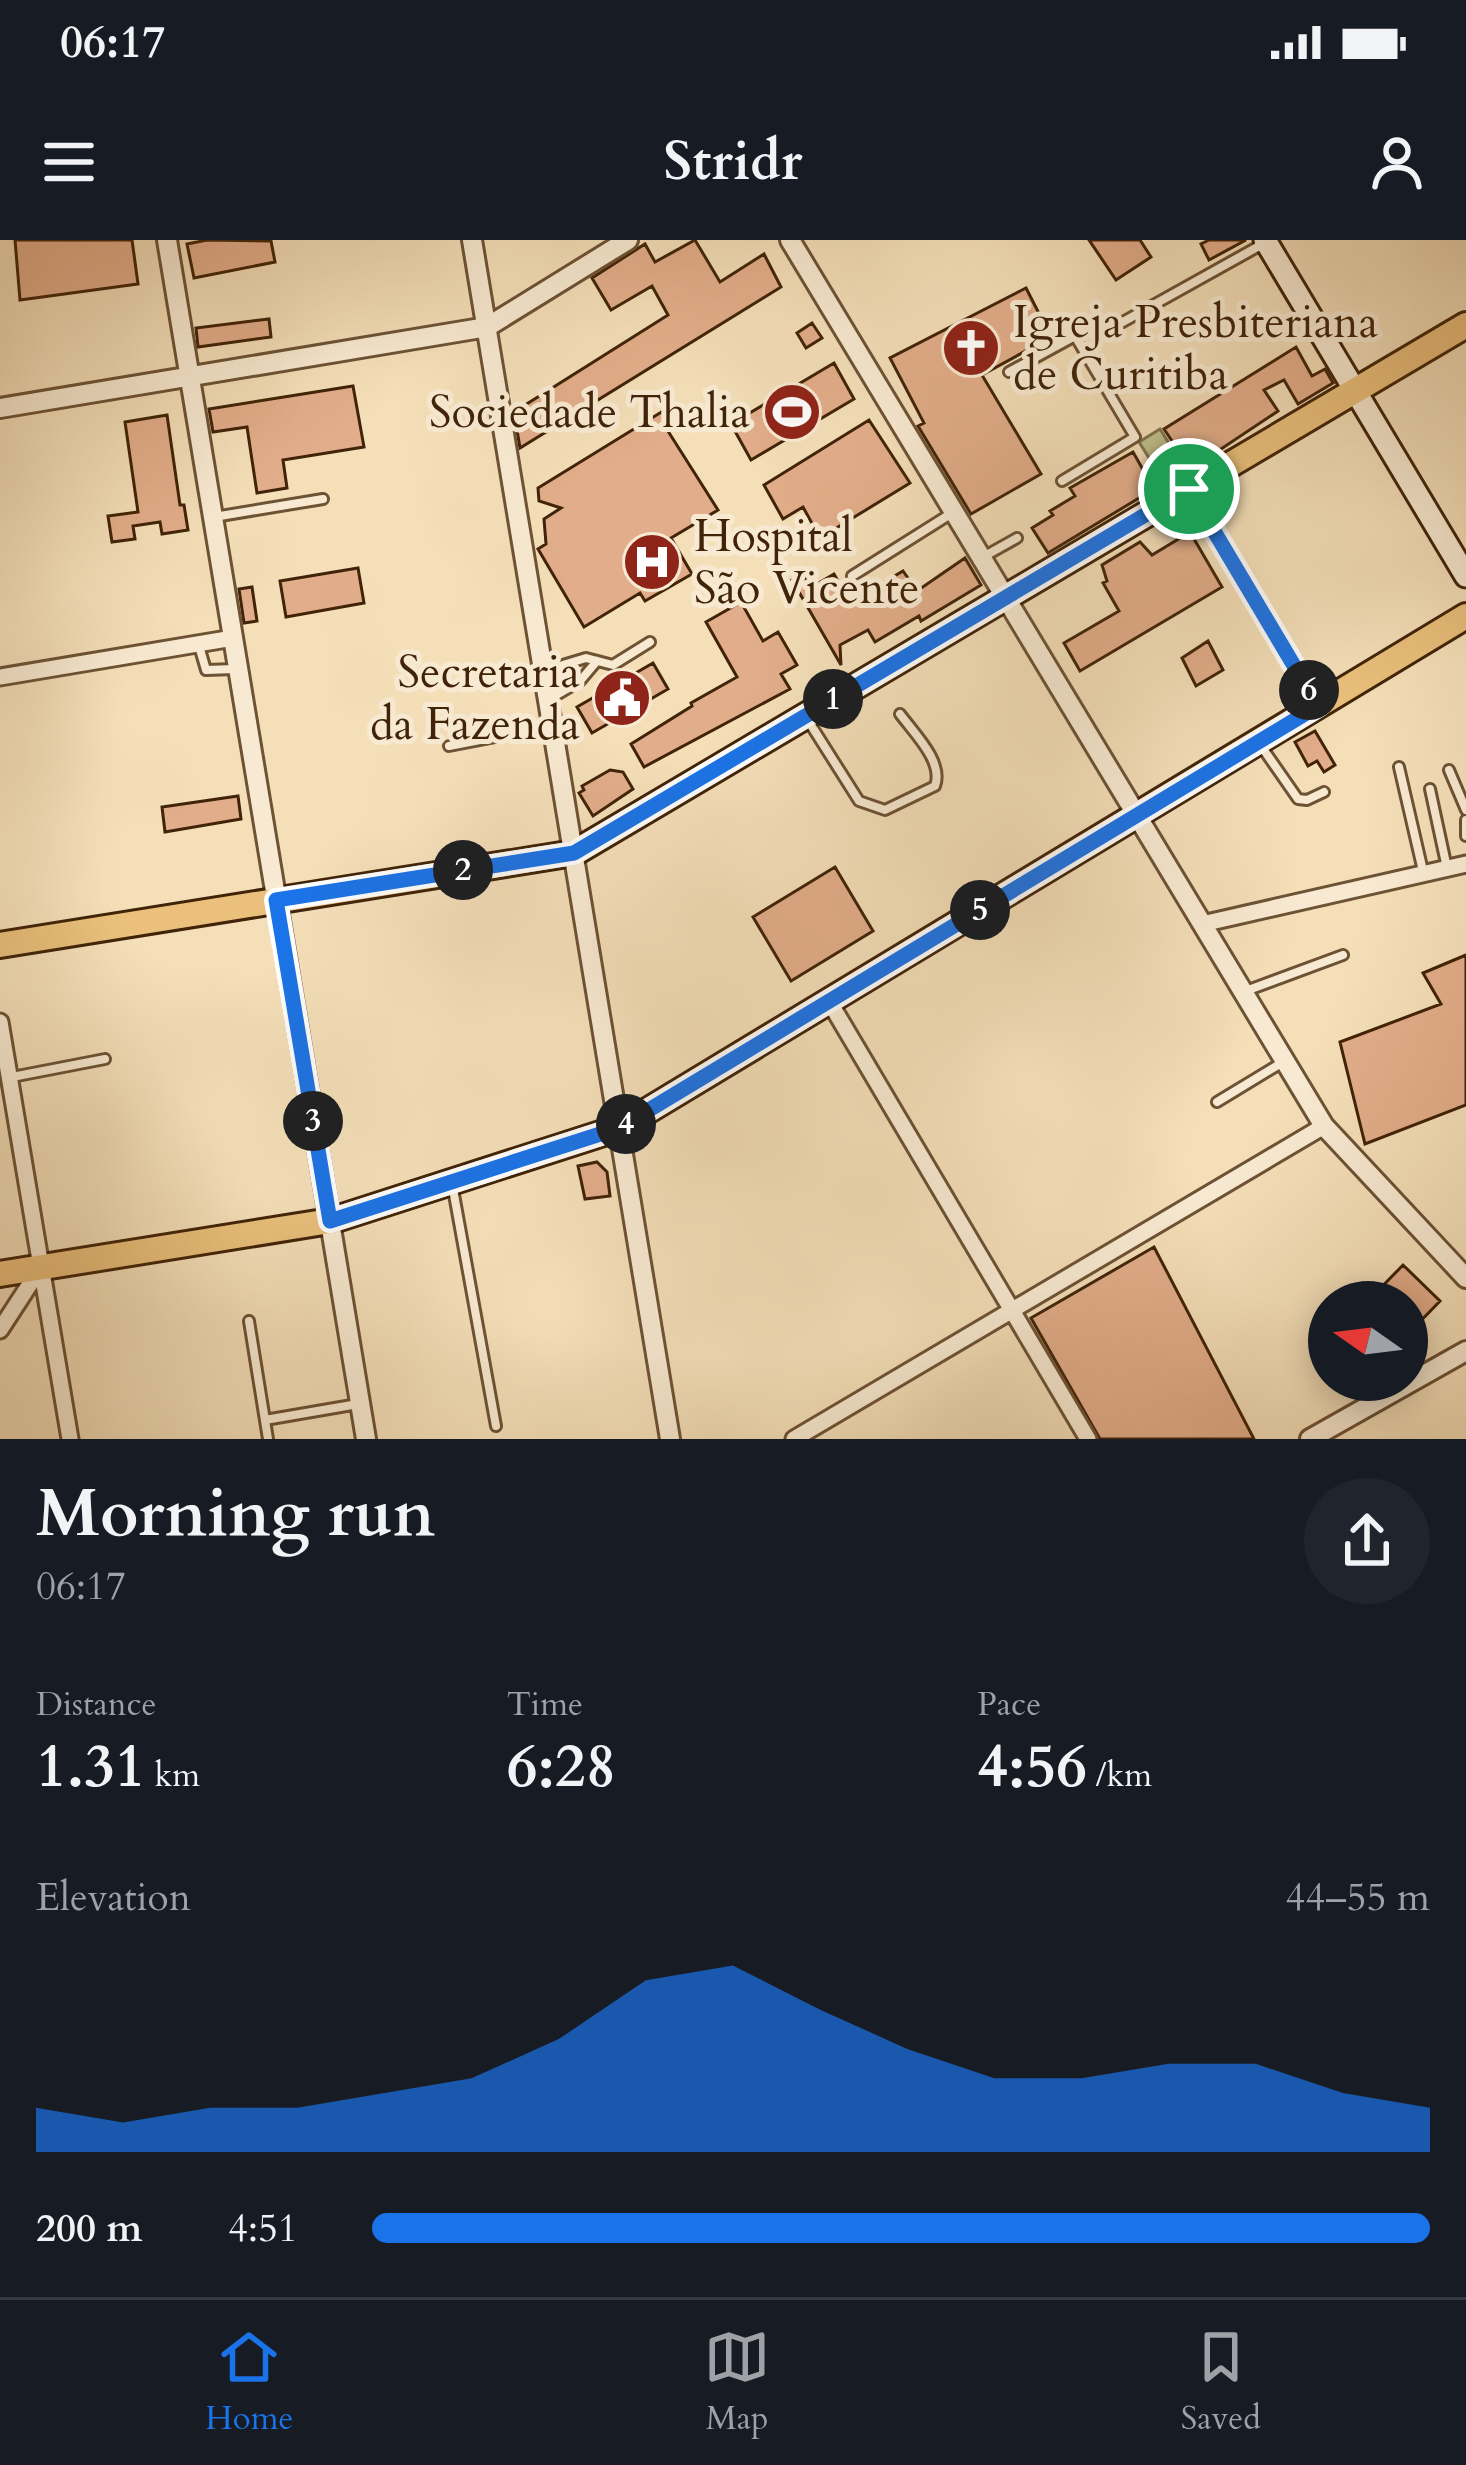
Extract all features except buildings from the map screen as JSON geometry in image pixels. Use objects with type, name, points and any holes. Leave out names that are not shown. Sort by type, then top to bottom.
[{"type":"main road","points":[[1266,241],[1466,576]]},
{"type":"main road","points":[[0,945],[574,853],[1466,325]]},
{"type":"main road","points":[[0,1274],[330,1221],[619,1128],[1466,616]]},
{"type":"street","points":[[167,240],[366,1439]]},
{"type":"street","points":[[472,240],[670,1439]]},
{"type":"street","points":[[0,408],[487,327],[628,240]]},
{"type":"street","points":[[790,240],[1324,1126],[1466,1278]]},
{"type":"street","points":[[1189,489],[1318,706]]},
{"type":"street","points":[[0,677],[233,638]]},
{"type":"street","points":[[1202,924],[1466,864]]},
{"type":"street","points":[[829,1001],[1088,1439]]},
{"type":"street","points":[[0,1022],[6,1081],[70,1439]]},
{"type":"street","points":[[794,1439],[1324,1126]]},
{"type":"street","points":[[0,1330],[41,1267]]},
{"type":"street","points":[[1310,1439],[1466,1351]]},
{"type":"lane","points":[[1121,323],[1266,241]]},
{"type":"lane","points":[[1009,373],[1075,336],[1135,437],[1062,481]]},
{"type":"lane","points":[[213,517],[323,499]]},
{"type":"lane","points":[[851,576],[954,512]]},
{"type":"lane","points":[[982,558],[1017,538]]},
{"type":"lane","points":[[543,670],[586,658],[613,665],[650,642]]},
{"type":"lane","points":[[199,644],[206,670],[238,668]]},
{"type":"lane","points":[[548,700],[580,681],[597,661]]},
{"type":"lane","points":[[805,716],[859,801],[885,810],[935,786],[939,777],[934,762],[900,714]]},
{"type":"lane","points":[[449,746],[552,726]]},
{"type":"lane","points":[[1258,742],[1298,799],[1324,792]]},
{"type":"lane","points":[[1400,767],[1424,873]]},
{"type":"lane","points":[[1449,770],[1466,810]]},
{"type":"lane","points":[[1430,789],[1447,868]]},
{"type":"lane","points":[[1466,820],[1466,836]]},
{"type":"lane","points":[[1243,992],[1343,955]]},
{"type":"lane","points":[[6,1081],[104,1059]]},
{"type":"lane","points":[[1217,1102],[1285,1061]]},
{"type":"lane","points":[[453,1182],[496,1426]]},
{"type":"lane","points":[[249,1321],[268,1439]]},
{"type":"lane","points":[[265,1420],[360,1403]]},
{"type":"green space","points":[[1160,429],[1192,480],[1171,493],[1139,442]]},
{"type":"place","name":"Igreja Presbiteriana de Curitiba","points":[[971,348]]},
{"type":"place","name":"Sociedade Thalia","points":[[792,412]]},
{"type":"place","name":"Hospital São Vicente","points":[[652,562]]},
{"type":"place","name":"Secretaria da Fazenda","points":[[622,698]]},
{"type":"route","points":[[1189,489],[1318,706],[619,1128],[330,1221],[276,900],[574,853],[1189,489]]}]
